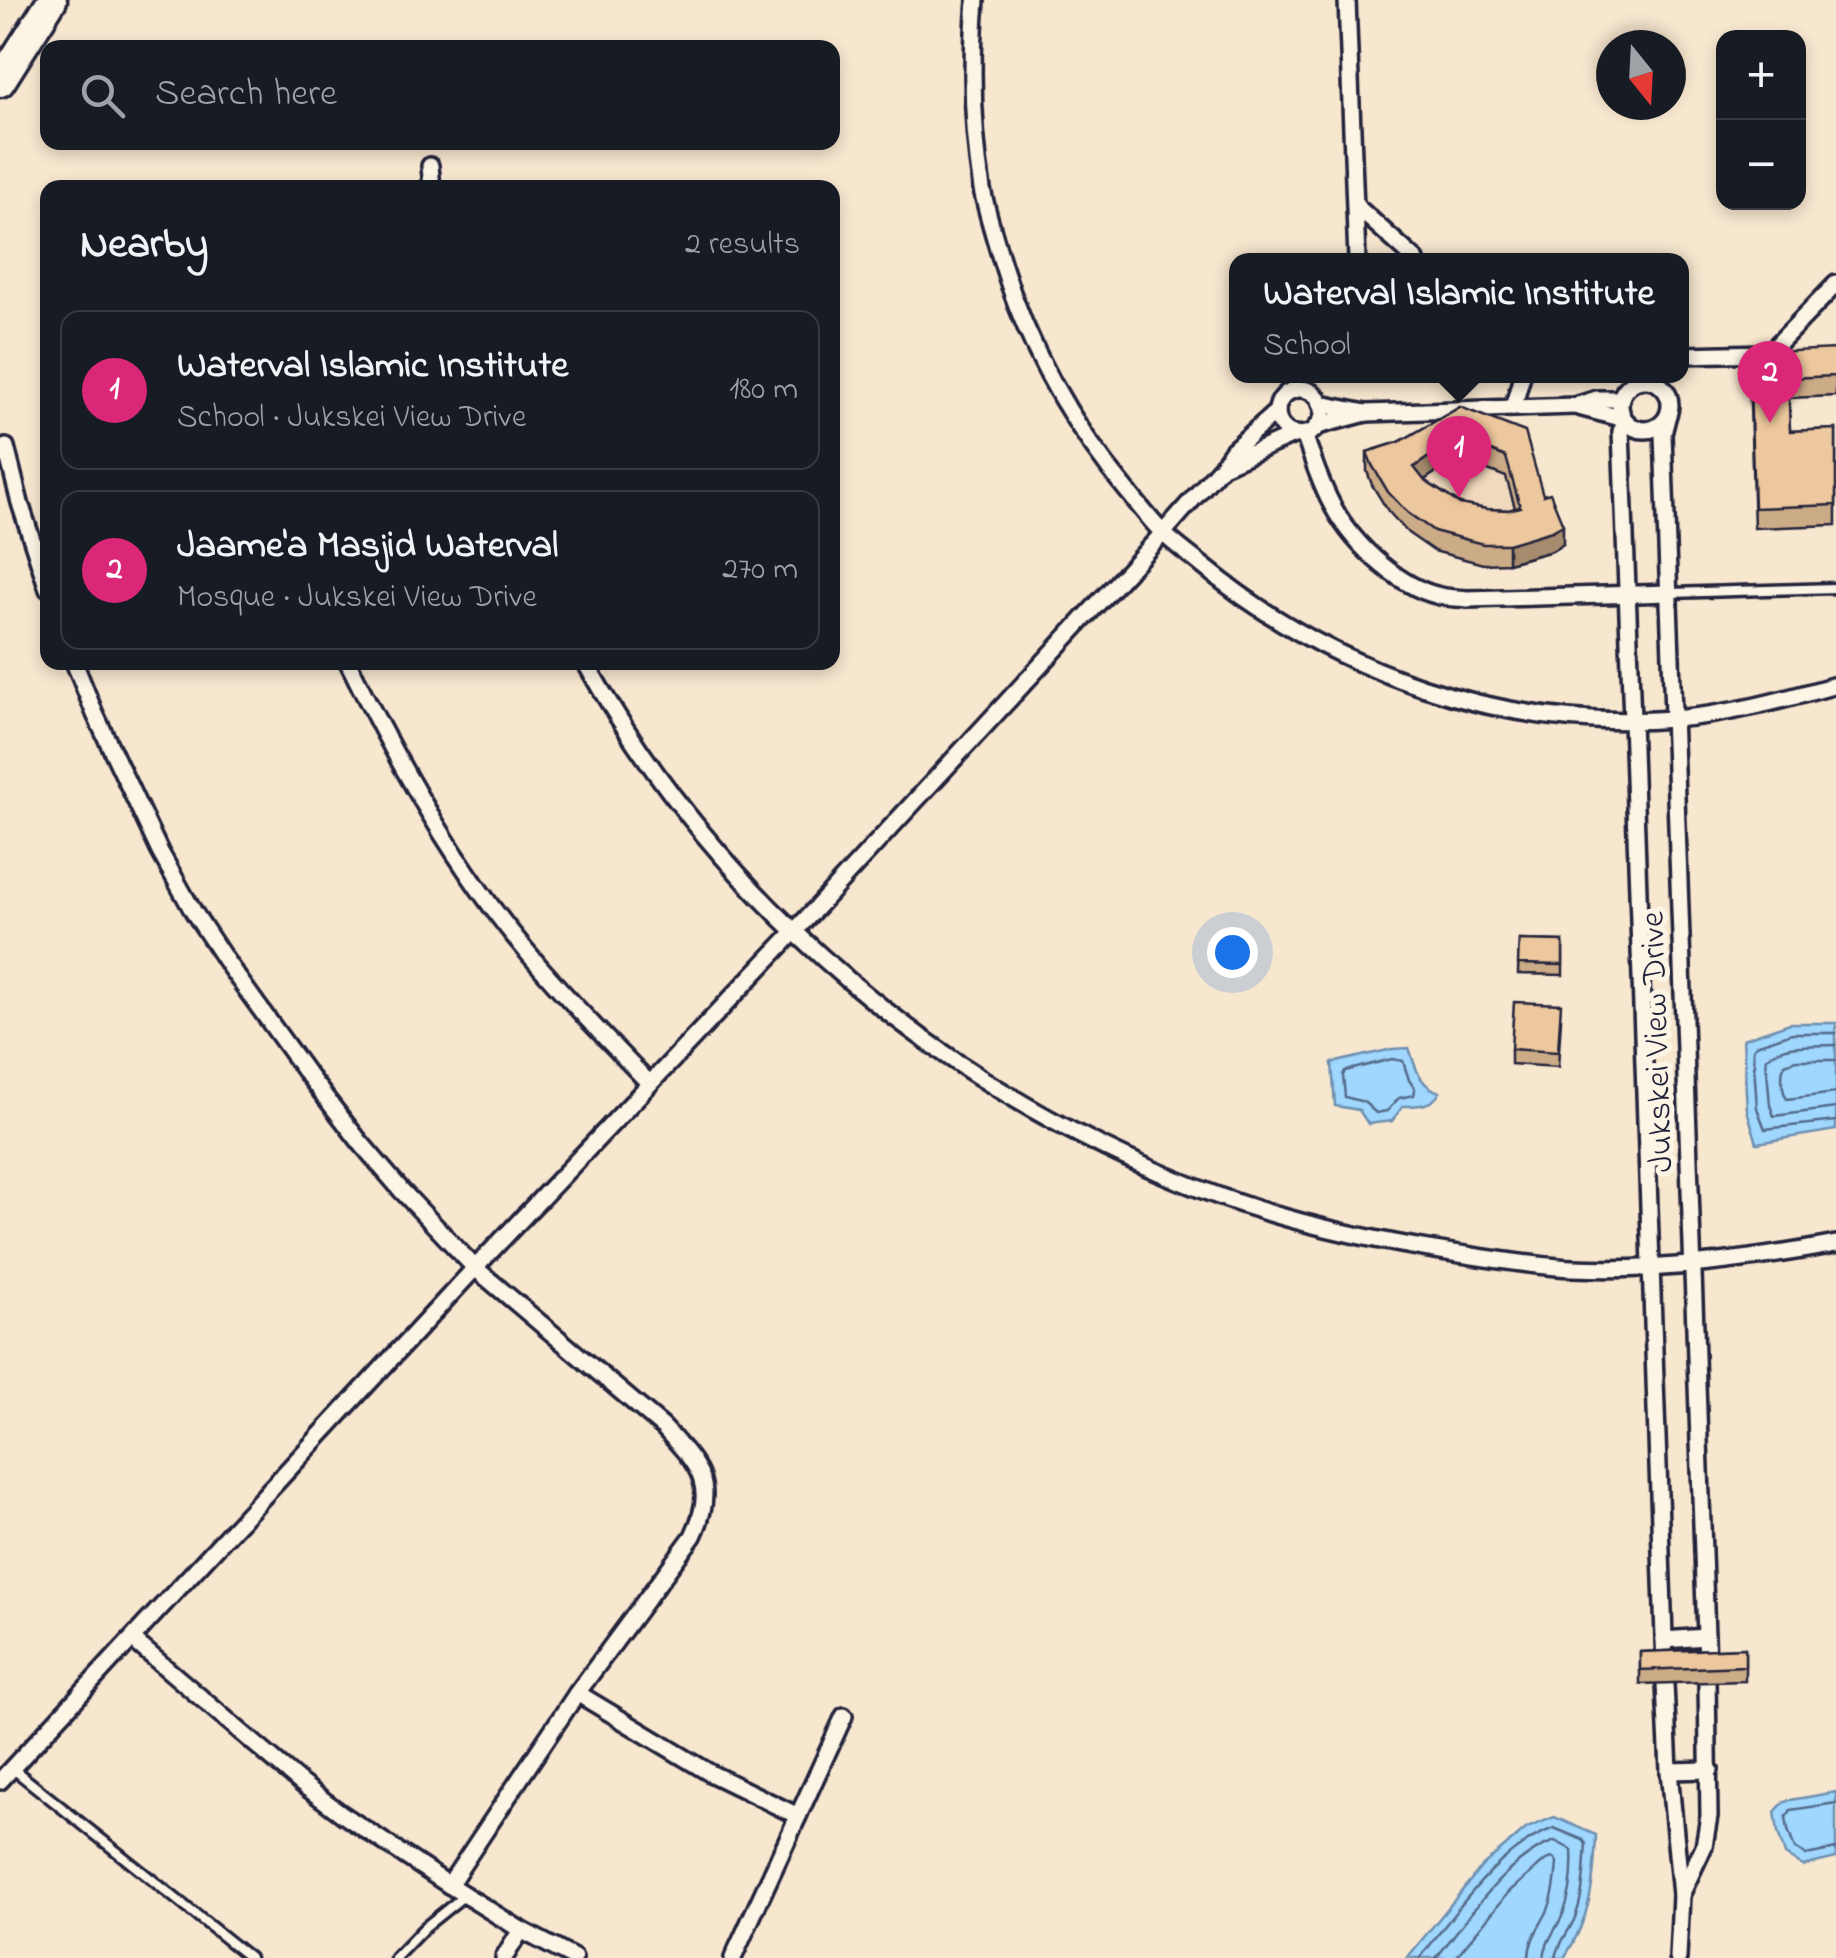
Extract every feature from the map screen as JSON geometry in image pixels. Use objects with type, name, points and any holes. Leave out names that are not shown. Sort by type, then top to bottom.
[{"type":"highway","points":[[0,82],[52,0]]},
{"type":"street","points":[[976,0],[976,139],[983,191],[1006,276],[1038,356],[1069,415],[1163,533],[1256,607],[1342,656],[1432,691],[1523,712],[1578,718],[1674,719],[1784,700],[1836,685]]},
{"type":"street","points":[[1347,0],[1357,253]]},
{"type":"street","points":[[430,166],[431,180]]},
{"type":"street","points":[[1356,206],[1408,253]]},
{"type":"street","points":[[1689,355],[1778,352],[1836,284]]},
{"type":"street","points":[[0,1781],[475,1268],[794,932],[1163,533],[1233,450],[1276,411],[1278,403],[1289,392],[1308,383],[1323,412],[1306,432],[1288,432],[1276,411]]},
{"type":"street","points":[[1513,408],[1520,383]]},
{"type":"street","points":[[1575,406],[1649,430],[1656,428],[1670,412],[1662,383]]},
{"type":"street","points":[[1222,467],[1306,432],[1366,414],[1575,406],[1626,387]]},
{"type":"street","points":[[1626,387],[1620,406],[1626,421]]},
{"type":"street","points":[[1322,404],[1366,414]]},
{"type":"street","name":"Jukskei View Drive","points":[[1667,418],[1663,434],[1707,1664]]},
{"type":"street","name":"Jukskei View Drive","points":[[1626,421],[1621,432],[1664,1666]]},
{"type":"street","points":[[1306,432],[1323,488],[1349,534],[1394,575],[1416,587],[1437,596],[1467,599],[1670,593]]},
{"type":"street","points":[[6,447],[40,564]]},
{"type":"street","points":[[77,670],[160,852],[193,911],[257,1008],[360,1142],[475,1268],[663,1428],[690,1456],[702,1479],[706,1501],[693,1536],[577,1692],[449,1885]]},
{"type":"street","points":[[352,670],[414,790],[492,908],[574,1006],[649,1083]]},
{"type":"street","points":[[590,670],[644,758],[726,859],[794,932],[921,1039],[1066,1128],[1206,1192],[1302,1222],[1386,1242],[1573,1268],[1693,1266],[1836,1244]]},
{"type":"street","points":[[1664,1640],[1706,1638]]},
{"type":"street","points":[[132,1639],[342,1814],[521,1930],[574,1958]]},
{"type":"street","points":[[1681,1895],[1704,1846],[1709,1816],[1708,1682]]},
{"type":"street","points":[[1665,1684],[1681,1895],[1678,1958]]},
{"type":"street","points":[[577,1692],[710,1773],[798,1816]]},
{"type":"street","points":[[733,1958],[844,1716]]},
{"type":"street","points":[[1669,1771],[1710,1770]]},
{"type":"street","points":[[504,1958],[521,1930]]},
{"type":"lane","points":[[1670,593],[1836,588]]},
{"type":"lane","points":[[12,1768],[250,1958]]},
{"type":"lane","points":[[395,1958],[425,1926],[465,1895]]},
{"type":"shaded area","points":[[1525,452],[1563,544],[1552,551],[1508,563],[1483,564],[1434,551],[1408,533],[1388,511],[1367,471],[1399,462]]},
{"type":"water","points":[[1790,1023],[1836,1023],[1836,1130],[1757,1143],[1747,1110],[1743,1039]]},
{"type":"water","points":[[1409,1048],[1423,1081],[1440,1092],[1433,1100],[1403,1106],[1392,1121],[1368,1124],[1359,1110],[1335,1106],[1332,1063]]},
{"type":"water","points":[[1836,1792],[1836,1858],[1803,1866],[1785,1855],[1775,1812],[1785,1801]]},
{"type":"water","points":[[1554,1817],[1596,1835],[1589,1899],[1580,1929],[1564,1958],[1407,1958],[1483,1865],[1527,1828]]},
{"type":"building","points":[[1836,349],[1836,376],[1788,378],[1790,431],[1836,429],[1836,505],[1754,508],[1749,353]]},
{"type":"building","points":[[1460,407],[1525,432],[1543,495],[1550,493],[1563,525],[1508,544],[1483,544],[1434,531],[1408,513],[1388,492],[1372,465],[1367,452],[1399,442]],"holes":[[[1457,438],[1506,457],[1520,507],[1509,510],[1460,504],[1425,481],[1414,467]]]},
{"type":"building","points":[[1519,940],[1563,941],[1563,965],[1518,964]]},
{"type":"building","points":[[1514,1002],[1561,1004],[1558,1052],[1511,1049]]},
{"type":"building","points":[[1745,1648],[1745,1666],[1640,1670],[1640,1652]]},
{"type":"place","name":"Jaame'a Masjid Waterval","points":[[1770,423]]},
{"type":"place","name":"Waterval Islamic Institute","points":[[1459,498]]}]
